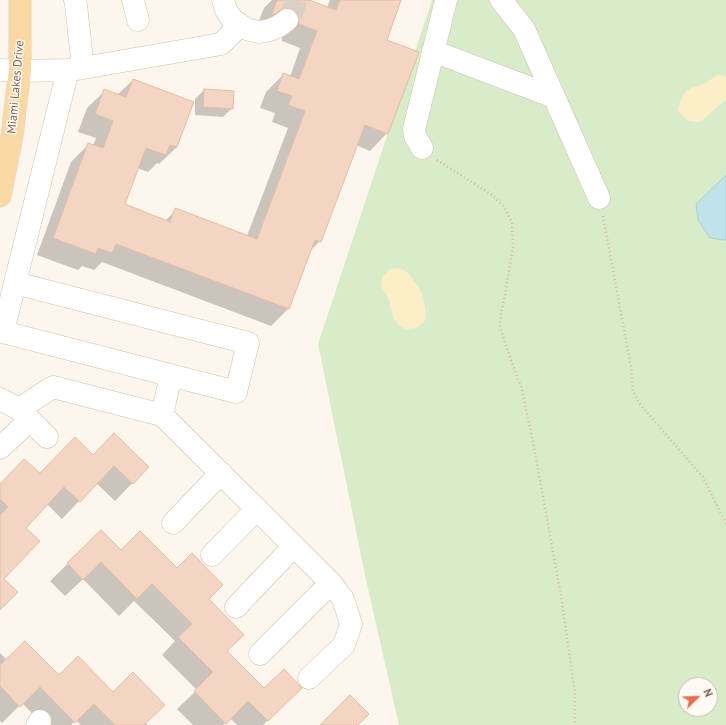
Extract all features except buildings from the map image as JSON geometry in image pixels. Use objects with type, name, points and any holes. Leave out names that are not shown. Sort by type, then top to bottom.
[{"type":"main road","name":"Miami Lakes Drive","points":[[0,196],[12,136],[10,70],[21,35],[20,0]]},
{"type":"lane","points":[[15,283],[248,343],[236,392],[3,332],[15,283],[76,69],[75,0]]},
{"type":"lane","points":[[224,0],[226,10],[232,18],[249,30],[259,32],[270,30],[287,20]]},
{"type":"lane","points":[[422,148],[415,136],[414,129],[446,0]]},
{"type":"lane","points":[[501,0],[524,29],[599,198]]},
{"type":"lane","points":[[10,70],[76,69],[221,44],[240,25]]},
{"type":"lane","points":[[434,51],[554,97]]},
{"type":"lane","points":[[162,415],[171,375]]},
{"type":"lane","points":[[0,448],[16,409],[53,387],[162,415],[331,583],[343,600],[351,624],[344,645],[309,678]]},
{"type":"lane","points":[[16,409],[47,437]]},
{"type":"lane","points":[[173,523],[221,473]]},
{"type":"lane","points":[[212,555],[256,509]]},
{"type":"lane","points":[[236,607],[294,546]]},
{"type":"lane","points":[[260,654],[331,583]]},
{"type":"path","points":[[422,148],[438,162],[492,195],[504,207],[512,222],[513,247],[500,326],[522,390],[533,442],[561,596],[575,693],[575,725]]},
{"type":"path","points":[[599,198],[631,367],[633,391],[639,403],[703,477],[726,524]]},
{"type":"green space","points":[[432,0],[726,0],[726,725],[399,725],[366,580],[318,344]]},
{"type":"sand","points":[[717,75],[723,75],[726,77],[726,99],[702,121],[689,121],[678,110],[685,92],[691,88],[706,83]]},
{"type":"sand","points":[[397,268],[404,270],[410,275],[421,291],[426,317],[424,322],[416,328],[406,329],[394,320],[389,300],[382,288],[381,282],[384,275],[390,269]]},
{"type":"water","points":[[726,175],[726,240],[724,240],[710,238],[698,220],[696,204]]},
{"type":"tunnel","points":[[287,20],[293,11],[296,0]]}]
